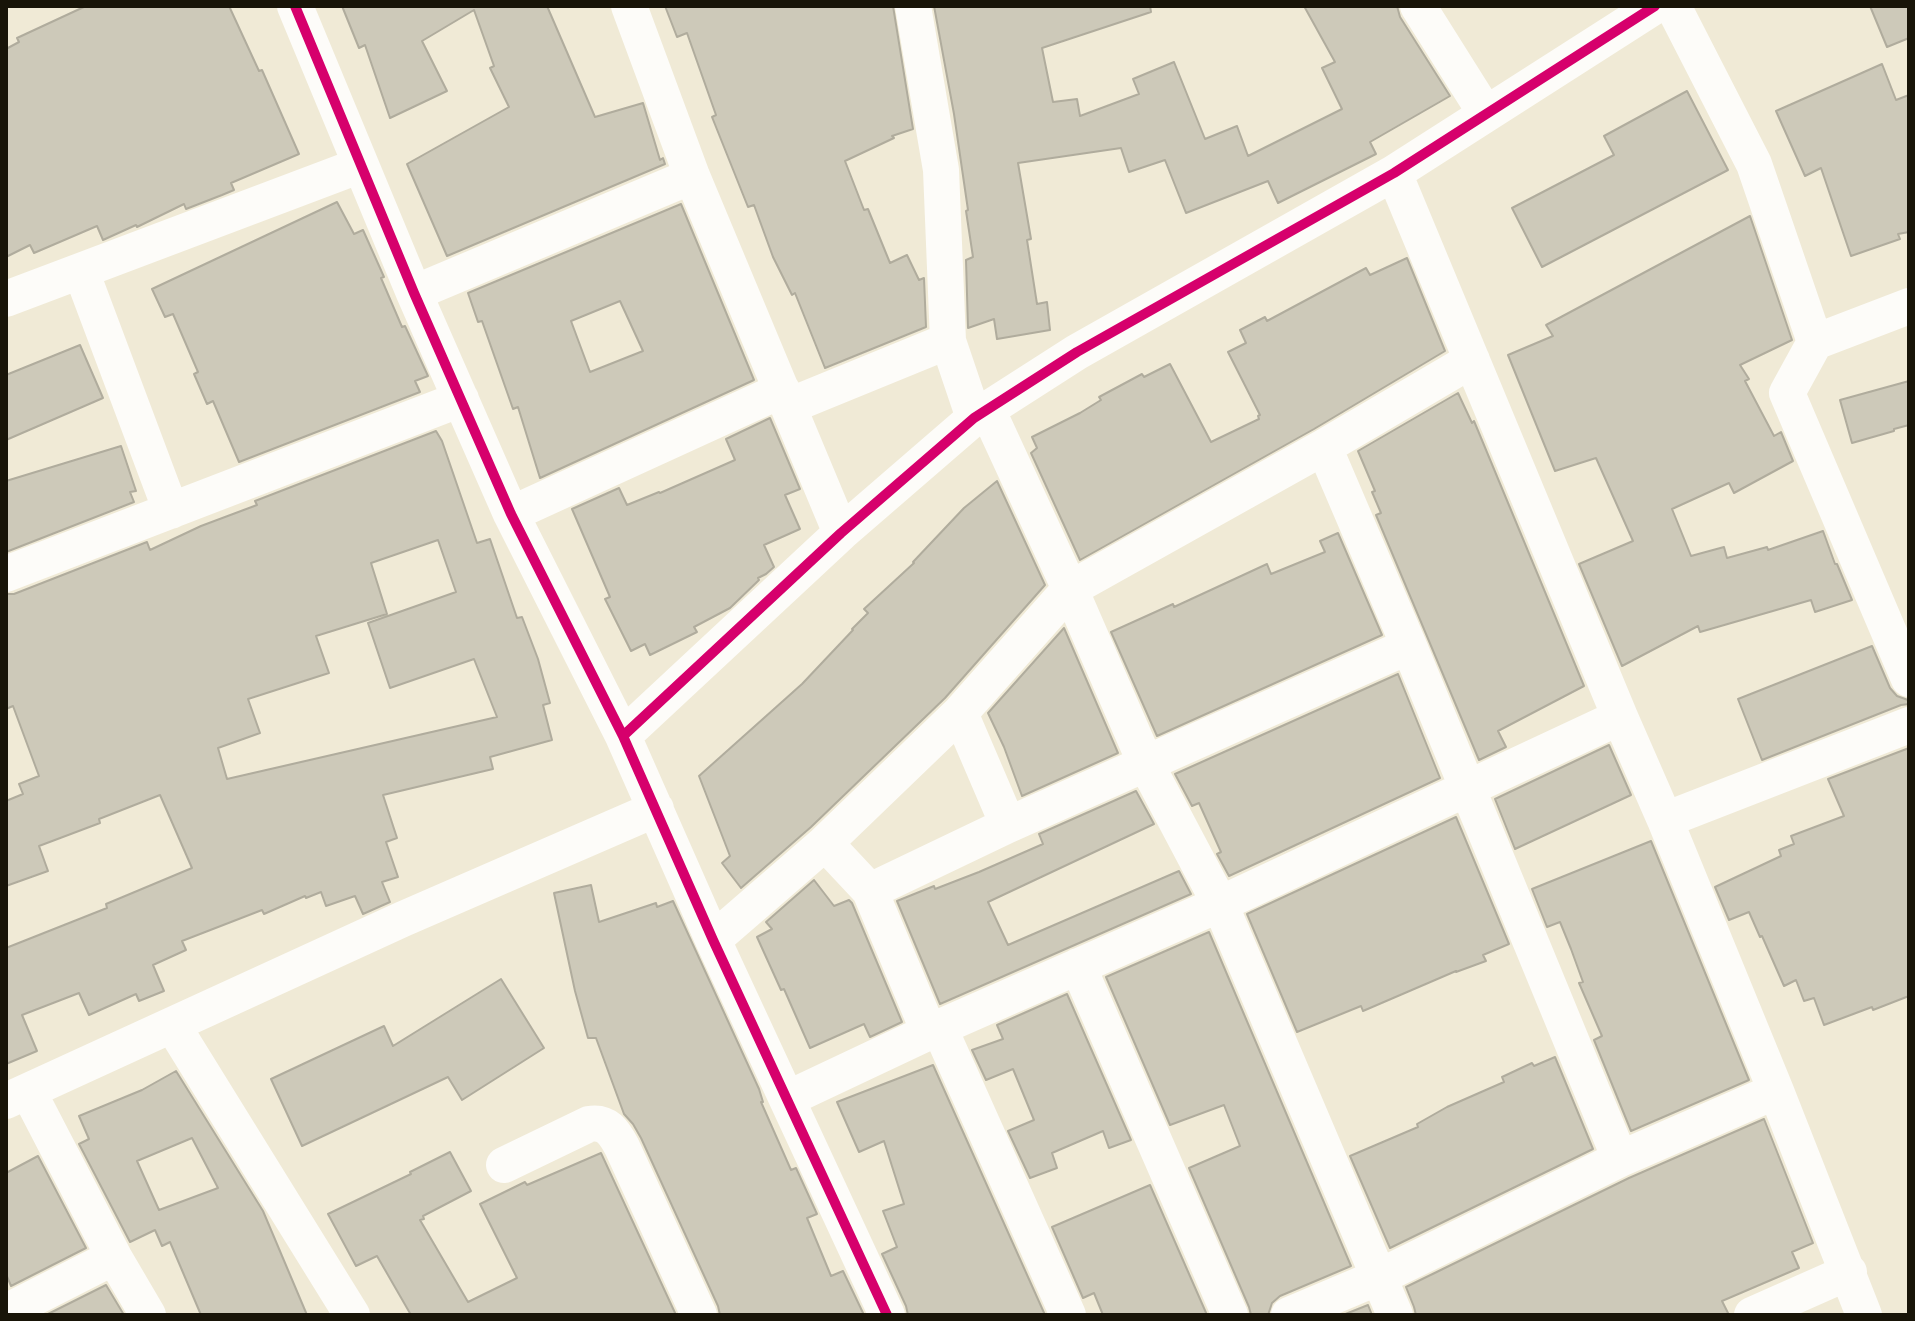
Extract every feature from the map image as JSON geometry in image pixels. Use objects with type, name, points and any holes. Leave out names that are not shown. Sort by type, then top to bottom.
[{"type":"street","points":[[295,6],[414,293],[511,514],[623,736],[713,940],[887,1315]]},
{"type":"street","points":[[629,6],[692,176],[841,533]]},
{"type":"street","points":[[913,6],[941,170],[948,341],[980,413],[1070,589],[1146,764],[1220,904],[1395,1315]]},
{"type":"street","points":[[1418,6],[1486,114]]},
{"type":"street","points":[[623,736],[841,533],[980,413],[1077,352],[1394,173],[1655,6]]},
{"type":"street","points":[[1673,6],[1754,164],[1815,342]]},
{"type":"street","points":[[6,299],[361,165]]},
{"type":"street","points":[[1394,173],[1665,820],[1864,1315]]},
{"type":"street","points":[[414,293],[692,176]]},
{"type":"street","points":[[81,271],[171,511]]},
{"type":"street","points":[[1909,306],[1815,342],[1787,393],[1909,679]]},
{"type":"street","points":[[511,514],[786,398],[948,341]]},
{"type":"street","points":[[713,940],[825,843],[960,713],[1070,589],[1472,360]]},
{"type":"street","points":[[6,574],[461,399]]},
{"type":"street","points":[[1324,447],[1620,1159]]},
{"type":"street","points":[[870,891],[1008,825],[1409,646]]},
{"type":"street","points":[[960,713],[1008,825]]},
{"type":"street","points":[[787,1099],[934,1030],[1220,904],[1620,717]]},
{"type":"street","points":[[1665,820],[1909,725]]},
{"type":"street","points":[[148,1315],[17,1096],[403,919],[656,809]]},
{"type":"street","points":[[825,843],[870,891],[1068,1315]]},
{"type":"street","points":[[1078,966],[1230,1315]]},
{"type":"street","points":[[173,1026],[352,1315]]},
{"type":"street","points":[[1289,1315],[1379,1277],[1620,1159],[1776,1091]]},
{"type":"street","points":[[504,1165],[589,1124],[597,1122],[606,1125],[622,1147],[699,1315]]},
{"type":"street","points":[[6,1312],[114,1257]]},
{"type":"street","points":[[1752,1315],[1849,1272]]},
{"type":"building","points":[[86,6],[229,6],[259,71],[262,70],[299,154],[231,183],[234,190],[186,209],[184,204],[103,240],[97,226],[34,253],[30,245],[6,257],[6,49],[19,42],[17,38]]},
{"type":"building","points":[[342,6],[547,6],[595,117],[643,103],[660,160],[663,158],[665,164],[447,256],[407,164],[509,107],[490,68],[494,66],[474,10],[422,41],[447,91],[390,118],[365,45],[359,48]]},
{"type":"building","points":[[665,6],[893,6],[913,129],[892,136],[894,138],[845,161],[890,263],[907,255],[919,280],[924,278],[926,327],[825,368],[795,293],[792,295],[773,257],[754,205],[748,207],[712,117],[716,115],[687,33],[677,37]]},
{"type":"building","points":[[934,6],[1150,6],[1151,12],[1042,48],[1053,102],[1077,99],[1080,116],[1139,94],[1133,79],[1174,62],[1205,139],[1237,126],[1248,156],[1342,109],[1322,68],[1335,62],[1304,6],[1397,6],[1400,17],[1450,96],[1370,142],[1376,154],[1278,203],[1268,181],[1186,213],[1165,160],[1129,172],[1121,148],[1018,163],[1031,239],[1027,240],[1037,304],[1047,302],[1050,330],[997,339],[994,319],[968,328],[966,260],[973,257],[954,114]]},
{"type":"building","points":[[1870,6],[1909,6],[1909,38],[1887,47]]},
{"type":"building","points":[[1882,64],[1896,100],[1909,95],[1909,232],[1898,234],[1900,239],[1851,256],[1821,168],[1805,176],[1776,111]]},
{"type":"building","points":[[1687,91],[1728,170],[1542,267],[1512,208],[1614,155],[1604,136]]},
{"type":"building","points":[[337,202],[354,234],[363,230],[402,327],[405,326],[428,376],[415,381],[420,392],[239,462],[213,401],[207,404],[194,374],[198,372],[173,314],[165,317],[152,289]]},
{"type":"building","points":[[681,204],[754,380],[540,478],[518,407],[513,409],[482,321],[478,322],[468,293]],"holes":[[[620,301],[643,351],[590,372],[571,321]]]},
{"type":"building","points":[[1750,216],[1792,340],[1740,365],[1749,379],[1745,381],[1774,436],[1781,432],[1793,461],[1734,493],[1729,483],[1672,509],[1691,556],[1724,547],[1727,558],[1767,547],[1768,550],[1823,531],[1852,600],[1815,612],[1811,600],[1700,632],[1698,626],[1622,666],[1579,564],[1633,541],[1596,458],[1555,471],[1508,355],[1553,336],[1546,325]]},
{"type":"building","points":[[1407,258],[1445,351],[1314,429],[1080,560],[1031,453],[1037,448],[1032,437],[1080,413],[1101,400],[1099,397],[1142,374],[1144,377],[1170,364],[1211,442],[1259,419],[1260,415],[1228,352],[1246,343],[1240,330],[1265,317],[1267,321],[1366,268],[1370,275]]},
{"type":"building","points":[[80,345],[103,398],[6,440],[6,375]]},
{"type":"building","points":[[1909,381],[1909,425],[1852,443],[1840,400]]},
{"type":"building","points":[[1458,393],[1472,423],[1474,421],[1584,686],[1498,731],[1506,747],[1479,760],[1376,515],[1381,513],[1372,492],[1375,491],[1358,451]]},
{"type":"building","points":[[770,418],[800,489],[785,495],[800,529],[764,545],[774,567],[758,578],[730,608],[694,627],[697,632],[650,655],[645,644],[631,651],[605,599],[610,597],[572,509],[619,488],[627,505],[735,460],[726,439]]},
{"type":"building","points":[[436,431],[477,543],[490,539],[517,618],[522,617],[538,659],[550,703],[543,705],[552,740],[490,757],[493,769],[383,795],[397,838],[386,842],[398,877],[382,882],[390,902],[363,914],[355,896],[326,906],[321,892],[264,914],[262,910],[182,941],[186,950],[153,965],[164,991],[139,1001],[136,994],[89,1015],[79,993],[22,1015],[37,1051],[6,1064],[6,948],[107,908],[106,904],[192,868],[160,795],[99,819],[100,823],[39,846],[48,871],[6,886],[6,801],[23,794],[19,784],[39,776],[13,706],[6,709],[6,594],[14,594],[147,542],[150,550],[257,505],[255,501]],"holes":[[[438,540],[456,592],[368,623],[390,688],[474,659],[497,717],[227,779],[218,748],[260,733],[248,699],[329,673],[316,636],[387,614],[371,563]]]},
{"type":"building","points":[[121,446],[136,491],[130,492],[134,502],[6,552],[6,481]]},
{"type":"building","points":[[997,481],[1045,585],[945,698],[811,827],[741,888],[722,863],[730,856],[699,776],[802,684],[868,613],[864,609],[914,563],[964,508]]},
{"type":"building","points":[[1338,533],[1382,635],[1157,736],[1111,632],[1267,564],[1271,574],[1325,552],[1320,541]]},
{"type":"building","points":[[1064,628],[1118,753],[1022,796],[988,713]]},
{"type":"building","points":[[1872,646],[1890,688],[1897,696],[1908,700],[1909,704],[1762,760],[1738,699]]},
{"type":"building","points":[[1398,674],[1440,778],[1229,876],[1217,854],[1221,852],[1199,803],[1192,806],[1175,774]]},
{"type":"building","points":[[1609,745],[1631,795],[1515,849],[1495,799]]},
{"type":"building","points":[[1909,748],[1909,996],[1824,1025],[1814,998],[1804,1001],[1796,980],[1784,986],[1749,912],[1729,920],[1715,887],[1781,856],[1779,850],[1794,844],[1791,836],[1844,816],[1828,779]]},
{"type":"building","points":[[1136,791],[1154,824],[988,902],[1008,945],[1179,871],[1191,894],[940,1004],[897,901],[979,872],[1043,844],[1039,834]]},
{"type":"building","points":[[1456,817],[1509,944],[1483,955],[1486,961],[1363,1011],[1361,1006],[1297,1032],[1247,914]]},
{"type":"building","points":[[1651,841],[1749,1080],[1631,1131],[1594,1040],[1602,1036],[1579,983],[1583,982],[1560,922],[1547,927],[1532,889]]},
{"type":"building","points":[[814,880],[834,906],[849,900],[852,903],[902,1022],[870,1037],[864,1024],[810,1048],[757,937],[772,929],[766,922]]},
{"type":"building","points":[[591,885],[599,922],[656,903],[657,907],[673,901],[759,1089],[761,1102],[791,1170],[796,1168],[817,1214],[807,1218],[831,1276],[843,1271],[864,1315],[720,1315],[641,1138],[624,1114],[596,1038],[588,1038],[554,893]]},
{"type":"building","points":[[1209,932],[1351,1266],[1280,1296],[1272,1303],[1268,1315],[1251,1315],[1189,1168],[1240,1146],[1224,1105],[1170,1125],[1106,977]]},
{"type":"building","points":[[501,979],[544,1048],[462,1100],[448,1077],[302,1146],[271,1079],[384,1026],[393,1046]]},
{"type":"building","points":[[1067,994],[1131,1140],[1109,1148],[1103,1131],[1052,1153],[1057,1168],[1030,1178],[1008,1131],[1034,1120],[1013,1069],[986,1080],[972,1050],[1003,1039],[997,1025]]},
{"type":"building","points":[[1555,1057],[1593,1149],[1390,1248],[1350,1156],[1418,1127],[1417,1124],[1447,1107],[1504,1082],[1502,1077],[1532,1063],[1534,1066]]},
{"type":"building","points":[[933,1065],[1045,1315],[908,1315],[882,1254],[897,1247],[883,1211],[904,1204],[884,1141],[859,1152],[837,1102]]},
{"type":"building","points":[[176,1071],[263,1211],[307,1315],[201,1315],[170,1242],[162,1246],[155,1230],[130,1242],[79,1144],[89,1139],[79,1116],[142,1090]],"holes":[[[192,1138],[218,1188],[159,1210],[137,1161]]]},
{"type":"building","points":[[1764,1119],[1813,1243],[1792,1252],[1799,1268],[1722,1301],[1729,1315],[1416,1315],[1406,1287],[1629,1178]]},
{"type":"building","points":[[450,1152],[471,1191],[420,1220],[468,1302],[517,1278],[480,1204],[525,1182],[527,1185],[601,1153],[676,1315],[411,1315],[377,1256],[356,1266],[328,1214]]},
{"type":"building","points":[[38,1156],[86,1248],[11,1286],[6,1274],[6,1173]]},
{"type":"building","points":[[1150,1185],[1207,1315],[1103,1315],[1094,1293],[1083,1298],[1052,1227]]},
{"type":"building","points":[[106,1285],[124,1315],[46,1315]]},
{"type":"building","points":[[1368,1305],[1372,1315],[1343,1315]]},
{"type":"cycle path","points":[[295,6],[414,293],[511,514],[623,736],[713,940],[887,1315]]},
{"type":"cycle path","points":[[623,736],[841,533],[974,418],[1077,352],[1394,173],[1655,6]]}]
